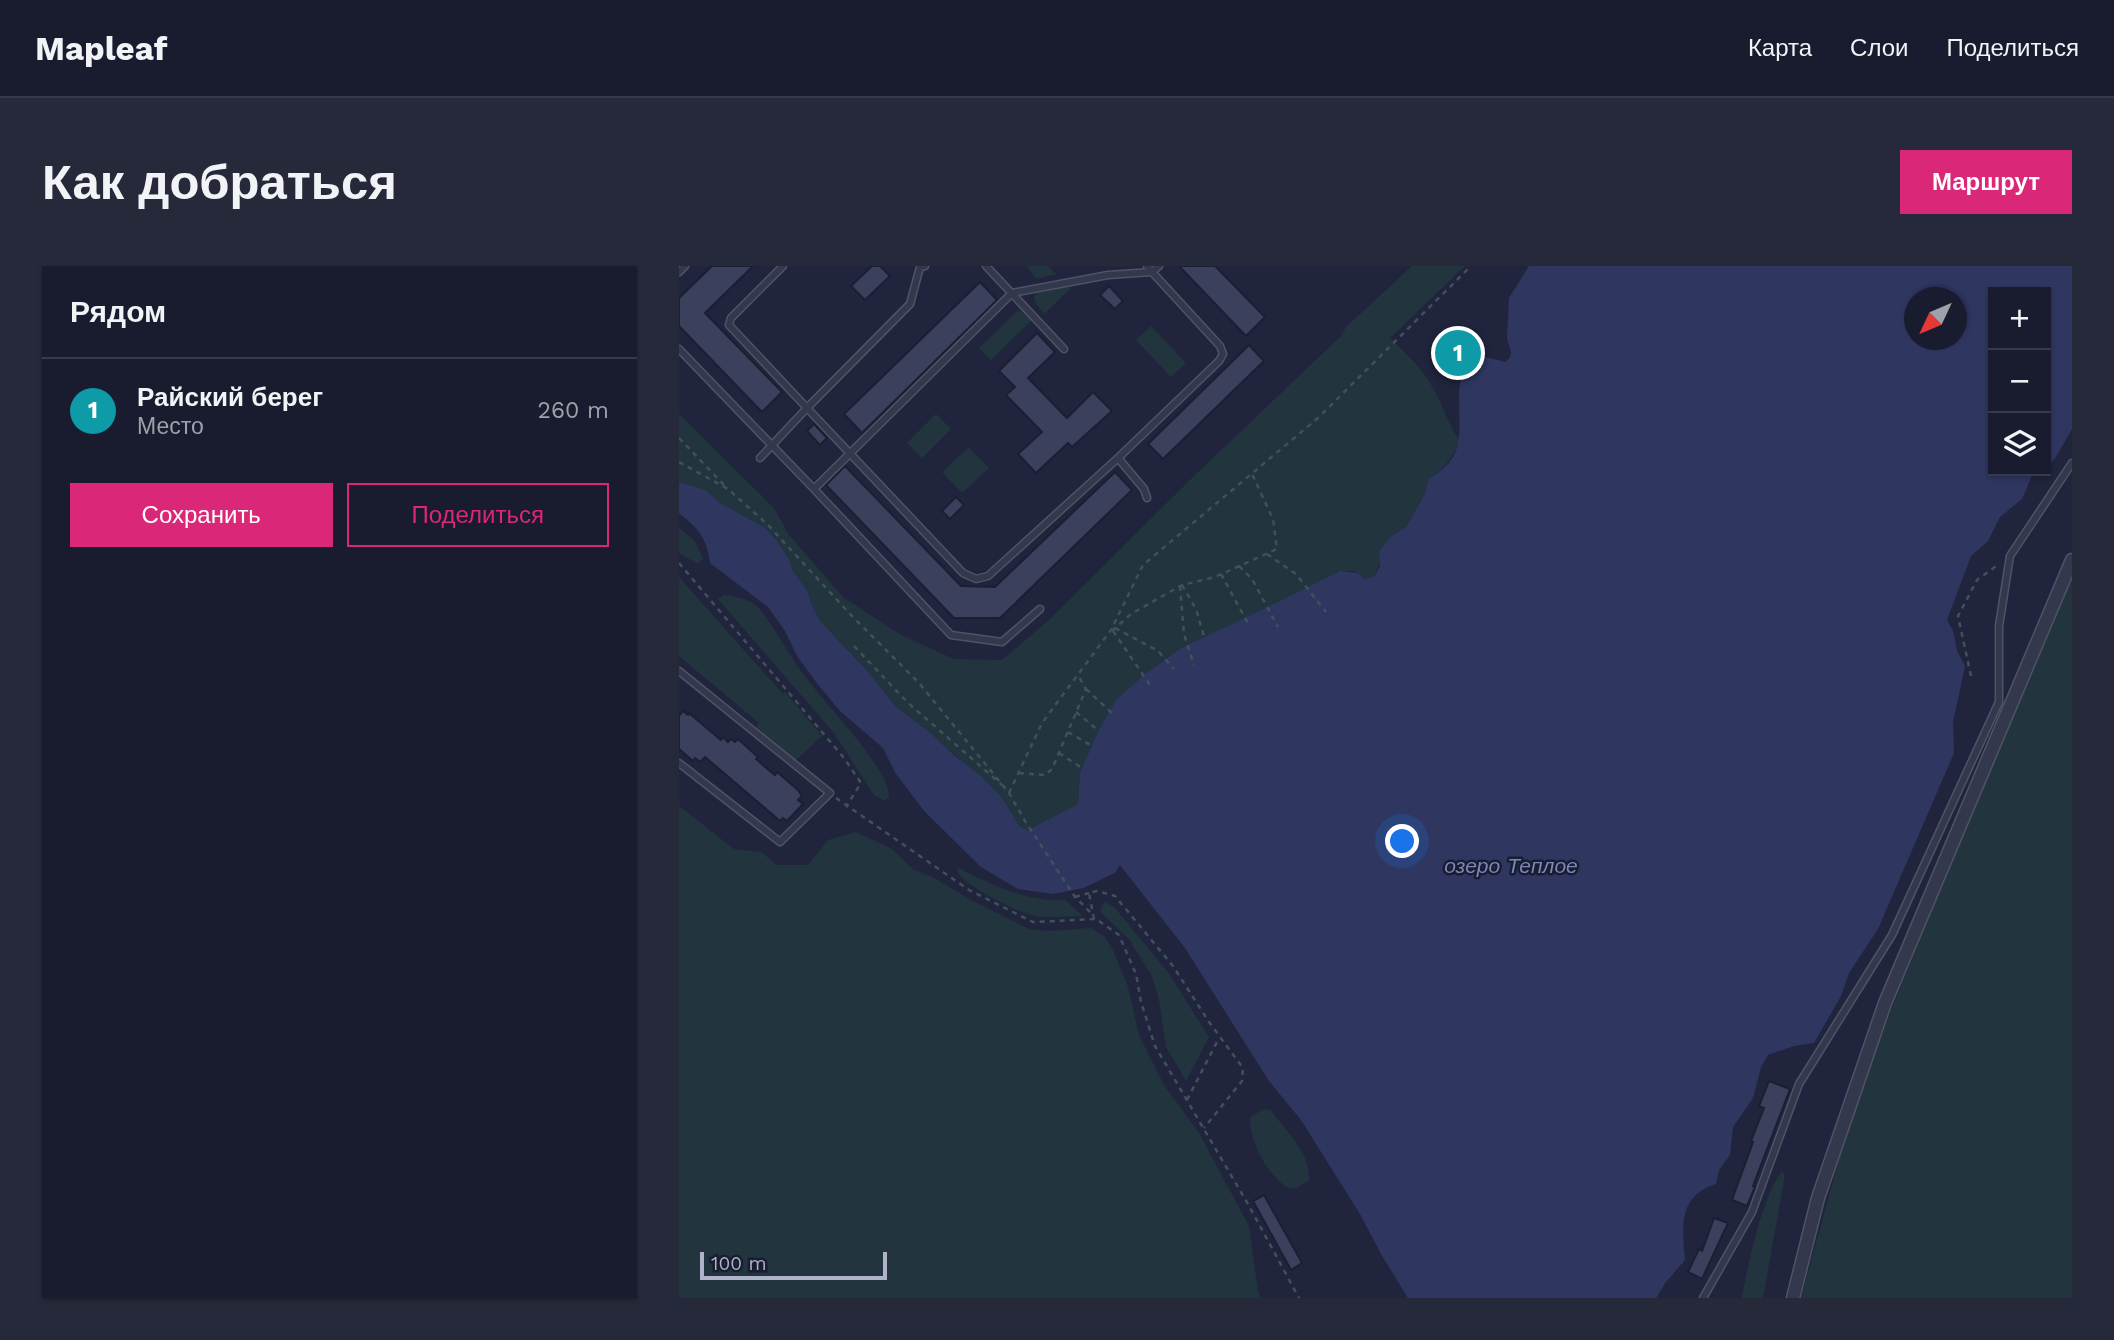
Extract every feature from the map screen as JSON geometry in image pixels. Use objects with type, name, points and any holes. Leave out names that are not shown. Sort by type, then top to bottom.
[{"type":"street","points":[[1793,1298],[1818,1198],[1885,1003],[2072,560]]},
{"type":"lane","points":[[679,272],[685,266]]},
{"type":"lane","points":[[783,266],[731,318],[729,325],[963,573],[976,579],[988,576],[1219,362],[1223,354],[1220,346],[1147,266]]},
{"type":"lane","points":[[760,458],[910,304],[921,266]]},
{"type":"lane","points":[[986,266],[1064,349]]},
{"type":"lane","points":[[814,489],[1012,293],[1108,275],[1152,272],[1159,266]]},
{"type":"lane","points":[[679,349],[951,635],[1002,642],[1040,609]]},
{"type":"lane","points":[[1118,458],[1144,489],[1147,498]]},
{"type":"lane","points":[[1703,1298],[1752,1212],[1799,1084],[1892,935],[1999,702],[1999,626],[2010,556],[2072,463]]},
{"type":"lane","points":[[679,671],[829,793],[780,842],[679,763]]},
{"type":"path","points":[[1009,793],[1042,723],[1106,636],[1143,565],[1318,418],[1471,266]]},
{"type":"path","points":[[679,438],[728,489],[768,525],[850,614],[919,683],[1005,787],[1075,897],[1092,914]]},
{"type":"path","points":[[679,462],[728,489]]},
{"type":"path","points":[[1106,636],[1132,614],[1181,585],[1221,574],[1277,549],[1273,519],[1252,474]]},
{"type":"path","points":[[1267,554],[1296,573],[1327,612]]},
{"type":"path","points":[[1971,676],[1958,616],[1977,580],[2010,556]]},
{"type":"path","points":[[679,563],[845,758],[862,783],[846,807]]},
{"type":"path","points":[[1239,566],[1252,579],[1278,627]]},
{"type":"path","points":[[1221,574],[1250,627]]},
{"type":"path","points":[[1181,585],[1196,609],[1205,640]]},
{"type":"path","points":[[1181,585],[1184,634],[1194,665]]},
{"type":"path","points":[[1114,629],[1158,651],[1174,670]]},
{"type":"path","points":[[1114,629],[1150,685]]},
{"type":"path","points":[[854,646],[907,702],[1005,787]]},
{"type":"path","points":[[1078,676],[1086,689],[1114,715]]},
{"type":"path","points":[[1019,773],[1045,775],[1052,769],[1086,689]]},
{"type":"path","points":[[1076,712],[1099,730]]},
{"type":"path","points":[[1068,732],[1093,746]]},
{"type":"path","points":[[1059,753],[1082,768]]},
{"type":"path","points":[[829,793],[969,890],[1033,922],[1094,919],[1119,935],[1136,974],[1141,1002],[1155,1046],[1248,1204],[1299,1298]]},
{"type":"path","points":[[1075,897],[1097,891],[1115,896],[1173,967],[1243,1068],[1242,1081],[1203,1128]]},
{"type":"path","points":[[1089,892],[1094,919]]},
{"type":"path","points":[[1187,1100],[1219,1036]]},
{"type":"shaded area","points":[[1026,266],[1048,266],[1056,274],[1037,279]]},
{"type":"shaded area","points":[[1412,266],[1465,266],[1390,338],[1428,380],[1459,440],[1448,462],[1428,479],[1425,494],[1406,527],[1390,537],[1374,577],[1365,579],[1355,571],[1340,571],[1181,648],[1144,675],[1080,773],[1078,804],[1028,830],[1020,827],[1003,799],[932,734],[896,707],[870,674],[821,622],[789,559],[764,527],[720,503],[706,490],[679,482],[679,414],[774,508],[789,535],[844,598],[901,635],[954,659],[1002,660],[1051,618],[1197,473],[1341,336],[1346,327]]},
{"type":"shaded area","points":[[1072,287],[1044,314],[1035,302],[1034,296],[1041,290]]},
{"type":"shaded area","points":[[1024,310],[1033,319],[991,360],[979,348],[1016,312]]},
{"type":"shaded area","points":[[1151,326],[1186,363],[1171,377],[1136,340]]},
{"type":"shaded area","points":[[936,414],[951,429],[922,458],[907,443]]},
{"type":"shaded area","points":[[969,447],[989,468],[962,493],[942,472]]},
{"type":"shaded area","points":[[679,528],[694,540],[703,558],[698,564],[679,553]]},
{"type":"shaded area","points":[[2072,568],[2072,1298],[1801,1298],[1851,1116],[1892,1008]]},
{"type":"shaded area","points":[[679,577],[822,736],[795,761],[755,729],[759,723],[679,656]]},
{"type":"shaded area","points":[[723,595],[747,600],[760,609],[801,671],[873,760],[886,782],[889,798],[885,801],[874,795],[834,733],[718,599]]},
{"type":"shaded area","points":[[679,806],[734,849],[761,852],[777,865],[808,865],[828,840],[856,832],[892,849],[913,869],[1029,929],[1050,931],[1091,928],[1104,936],[1113,950],[1128,987],[1139,1035],[1164,1085],[1199,1133],[1249,1226],[1261,1298],[679,1298]]},
{"type":"shaded area","points":[[959,868],[1024,895],[1038,899],[1065,900],[1083,916],[1044,917],[1025,913],[990,897],[968,883],[957,871]]},
{"type":"shaded area","points":[[1106,902],[1115,908],[1167,971],[1209,1037],[1186,1081],[1166,1047],[1159,1000],[1152,976],[1128,938],[1101,913],[1101,906]]},
{"type":"shaded area","points":[[1264,1109],[1271,1110],[1306,1160],[1309,1181],[1294,1189],[1286,1187],[1272,1173],[1260,1156],[1252,1136],[1250,1117]]},
{"type":"shaded area","points":[[1782,1171],[1785,1175],[1763,1298],[1742,1298],[1762,1213]]},
{"type":"water","name":"озеро Теплое","points":[[1529,266],[2072,266],[2072,429],[2051,462],[2051,287],[1988,287],[1988,476],[2032,476],[2022,499],[2000,517],[1988,541],[1971,556],[1947,620],[1965,666],[1953,722],[1954,753],[1878,929],[1849,973],[1841,996],[1814,1043],[1794,1046],[1768,1055],[1761,1067],[1753,1098],[1733,1127],[1730,1155],[1719,1170],[1716,1184],[1695,1196],[1685,1214],[1685,1260],[1656,1298],[1408,1298],[1360,1214],[1301,1120],[1269,1081],[1185,948],[1120,865],[1115,873],[1083,888],[1053,894],[1018,889],[981,867],[925,812],[896,774],[883,748],[840,711],[816,682],[768,607],[710,563],[701,535],[679,513],[679,482],[706,490],[720,503],[764,527],[789,559],[821,622],[870,674],[896,707],[981,776],[1003,799],[1020,827],[1028,830],[1078,804],[1080,773],[1099,730],[1116,700],[1144,675],[1181,648],[1340,571],[1358,573],[1365,579],[1374,577],[1380,566],[1379,552],[1390,537],[1406,527],[1425,494],[1428,479],[1442,470],[1453,457],[1458,445],[1462,374],[1468,363],[1478,355],[1505,362],[1510,358],[1511,352],[1507,339],[1509,298]]},
{"type":"building","points":[[712,266],[753,266],[705,313],[782,392],[762,412],[679,326],[679,298]]},
{"type":"building","points":[[872,266],[880,266],[890,276],[865,300],[851,286]]},
{"type":"building","points":[[1179,266],[1215,266],[1265,317],[1246,336]]},
{"type":"building","points":[[980,282],[997,300],[862,433],[844,414]]},
{"type":"building","points":[[1109,286],[1123,301],[1115,309],[1100,295]]},
{"type":"building","points":[[1037,333],[1055,352],[1028,378],[1067,418],[1093,392],[1112,411],[1072,447],[1068,443],[1036,473],[1018,454],[1042,432],[1006,395],[1015,387],[999,371]]},
{"type":"building","points":[[1249,345],[1264,361],[1163,459],[1148,444]]},
{"type":"building","points":[[814,424],[827,438],[820,445],[807,431]]},
{"type":"building","points":[[845,466],[961,586],[995,587],[1115,472],[1132,490],[1000,618],[954,618],[826,485]]},
{"type":"building","points":[[956,497],[964,505],[950,519],[942,511]]},
{"type":"building","points":[[683,711],[721,740],[723,737],[728,742],[738,739],[771,772],[775,775],[777,772],[798,790],[802,796],[798,800],[803,804],[787,821],[783,818],[780,821],[705,757],[700,762],[695,758],[693,761],[679,749],[679,716]]},
{"type":"building","points":[[1769,1081],[1790,1089],[1747,1206],[1732,1200],[1764,1108],[1759,1106]]},
{"type":"building","points":[[1264,1195],[1302,1263],[1291,1270],[1253,1201]]},
{"type":"building","points":[[1714,1218],[1728,1223],[1702,1279],[1688,1272],[1699,1249],[1702,1251]]},
{"type":"place","name":"Райский берег","points":[[1458,353]]}]
